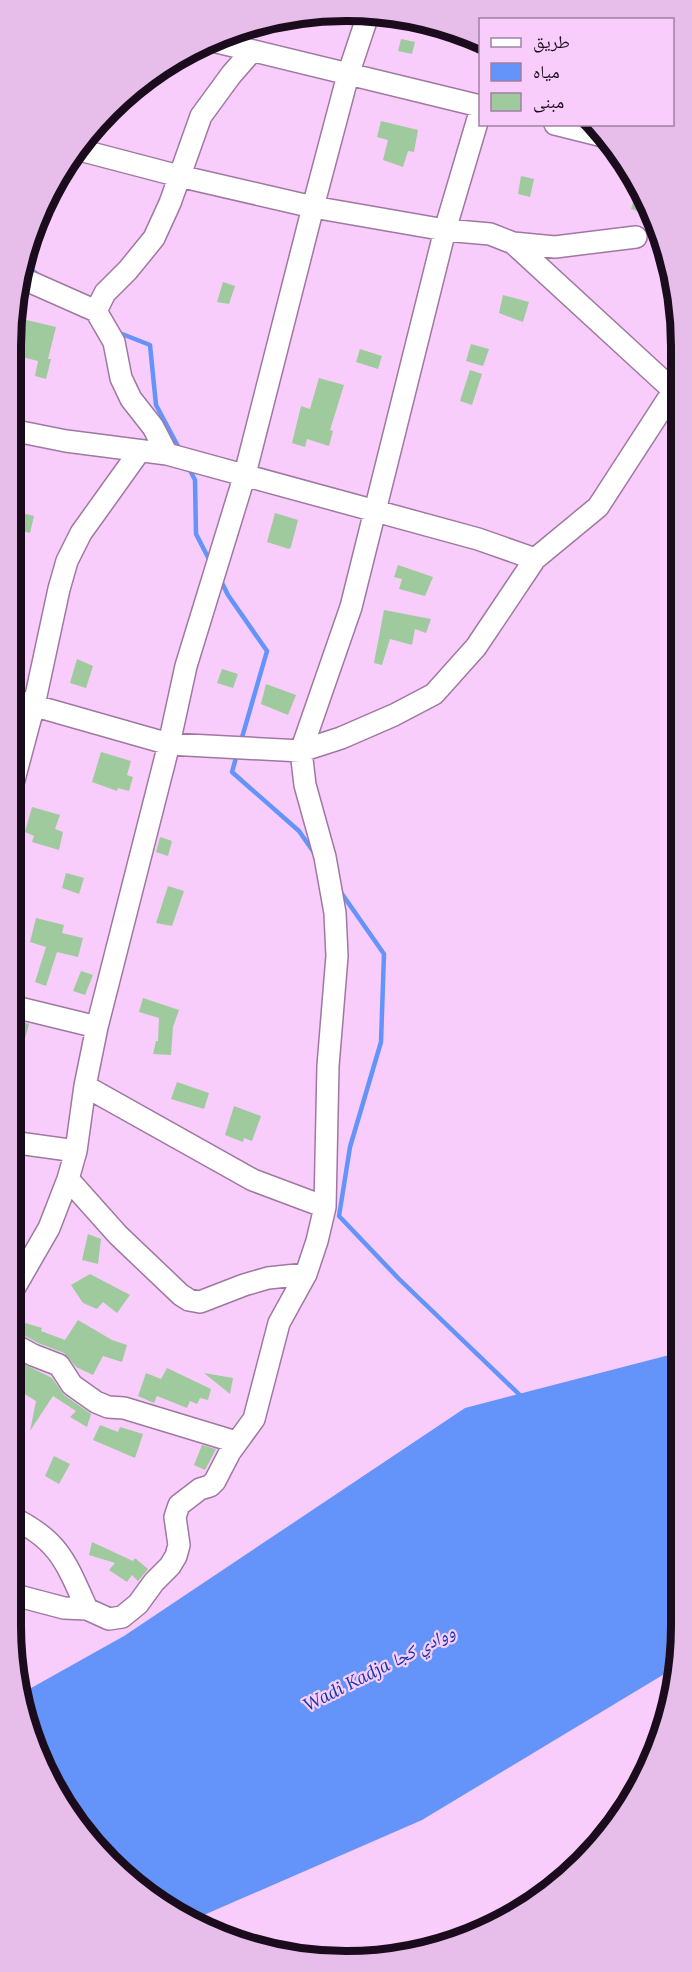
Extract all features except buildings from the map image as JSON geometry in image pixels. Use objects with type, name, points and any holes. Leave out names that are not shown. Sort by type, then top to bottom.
[{"type":"street","points":[[21,1275],[49,1228],[76,1151],[85,1086],[98,1028],[169,744],[186,666],[246,474],[313,207],[348,75],[366,22]]},
{"type":"street","points":[[226,44],[479,106]]},
{"type":"street","points":[[96,311],[105,292],[128,270],[154,238],[171,203],[201,116],[252,51]]},
{"type":"street","points":[[21,1597],[64,1608],[87,1609],[104,1618],[116,1619],[129,1613],[138,1604],[153,1582],[170,1566],[176,1556],[179,1545],[175,1517],[179,1505],[215,1481],[236,1442],[254,1419],[279,1323],[306,1274],[324,1207],[328,1066],[337,956],[335,913],[325,857],[305,785],[301,751],[351,607],[445,230],[479,115]]},
{"type":"street","points":[[563,126],[591,133]]},
{"type":"street","points":[[86,151],[179,176],[313,207],[445,230],[489,234],[513,243],[555,247],[636,237]]},
{"type":"street","points":[[513,243],[671,383]]},
{"type":"street","points":[[28,281],[96,311],[114,342],[121,378],[131,399],[153,427],[167,454]]},
{"type":"street","points":[[21,702],[169,744],[301,751],[341,738],[394,715],[434,694],[476,647],[535,559],[598,507],[671,395]]},
{"type":"street","points":[[21,432],[139,452],[167,454],[478,539],[535,559]]},
{"type":"street","points":[[21,752],[67,561],[81,533],[139,452]]},
{"type":"street","points":[[21,1009],[98,1028]]},
{"type":"street","points":[[85,1086],[254,1180],[324,1207]]},
{"type":"street","points":[[21,1144],[76,1151]]},
{"type":"street","points":[[68,1179],[118,1235],[181,1295],[189,1299],[200,1302],[268,1278],[306,1274]]},
{"type":"street","points":[[21,1349],[59,1365],[78,1390],[108,1407],[124,1408],[236,1442]]},
{"type":"street","points":[[21,1522],[31,1527],[56,1548],[70,1570],[87,1609]]},
{"type":"water","name":"Wadi Kadja ووادي كجا","points":[[671,1355],[671,1626],[667,1672],[422,1820],[201,1916],[183,1907],[148,1884],[116,1856],[88,1824],[55,1770],[38,1730],[27,1690],[124,1636],[465,1408]]},
{"type":"waterway","points":[[30,269],[38,275]]},
{"type":"waterway","points":[[117,332],[150,345],[156,405],[180,450]]},
{"type":"waterway","points":[[189,468],[195,480],[196,534],[211,563]]},
{"type":"waterway","points":[[221,581],[228,595],[267,651],[241,741]]},
{"type":"waterway","points":[[237,754],[232,772],[299,831],[315,854]]},
{"type":"waterway","points":[[340,891],[384,954],[381,1042],[350,1147],[339,1216],[399,1279],[523,1398]]}]
